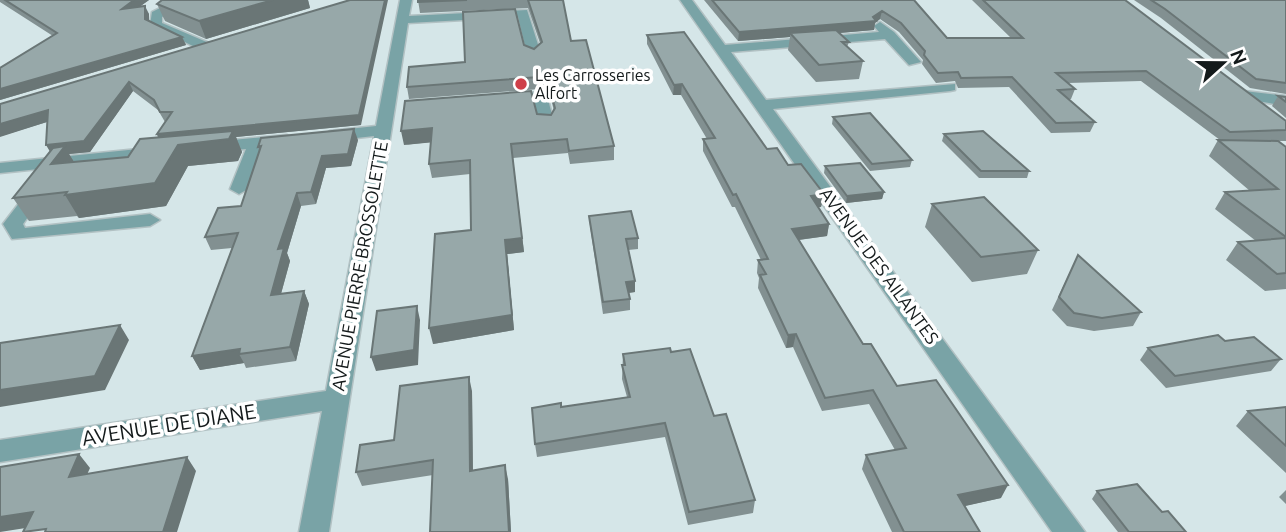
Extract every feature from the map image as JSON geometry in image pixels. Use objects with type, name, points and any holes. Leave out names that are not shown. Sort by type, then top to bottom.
[{"type":"street","points":[[178,54],[210,45],[156,24],[156,15],[185,0]]},
{"type":"street","name":"AVENUE DES AILANTES","points":[[686,0],[1070,532]]},
{"type":"street","points":[[404,10],[523,13],[534,54]]},
{"type":"street","name":"AVENUE PIERRE BROSSOLETTE","points":[[314,532],[384,130],[394,108],[404,10]]},
{"type":"street","points":[[722,49],[885,31],[914,62]]},
{"type":"street","points":[[763,105],[950,87]]},
{"type":"street","points":[[1265,112],[1239,91],[1286,101]]},
{"type":"street","points":[[484,100],[540,96],[546,122]]},
{"type":"street","points":[[0,168],[384,130]]},
{"type":"street","points":[[239,189],[257,143]]},
{"type":"street","points":[[59,162],[13,224],[19,235],[150,220]]},
{"type":"street","name":"AVENUE DE DIANE","points":[[0,452],[337,400]]},
{"type":"building","points":[[5,0],[134,0],[122,9],[145,6],[145,19],[182,37],[0,89],[0,68],[57,33]]},
{"type":"building","points":[[162,0],[273,0],[199,21],[157,4]]},
{"type":"building","points":[[350,0],[385,0],[359,115],[157,134],[172,112],[160,112],[154,100],[129,82],[84,141],[46,145],[48,110],[0,124],[0,104]]},
{"type":"building","points":[[418,0],[467,0],[418,2]]},
{"type":"building","points":[[528,0],[563,0],[571,41],[586,40],[614,146],[569,151],[567,139],[511,144],[522,238],[505,240],[512,315],[429,328],[435,234],[471,230],[470,160],[429,164],[432,128],[401,131],[405,101],[531,91],[537,114],[551,115],[555,108],[548,83],[539,77],[407,87],[409,67],[465,62],[463,12],[515,9],[524,45],[534,49],[542,42]]},
{"type":"building","points":[[712,0],[914,0],[947,38],[1023,38],[983,0],[1125,0],[1286,121],[1286,130],[1230,132],[1146,71],[1056,73],[1075,89],[1058,90],[1095,122],[1056,123],[1012,77],[961,78],[958,72],[938,73],[924,55],[925,51],[901,23],[882,11],[873,17],[876,21],[739,32]]},
{"type":"building","points":[[1151,0],[1286,0],[1286,83],[1256,79]]},
{"type":"building","points":[[836,30],[849,42],[842,42],[863,61],[819,65],[790,33]]},
{"type":"building","points":[[684,32],[767,149],[777,148],[788,165],[801,164],[824,194],[811,196],[829,224],[792,229],[863,344],[871,344],[897,386],[936,380],[1008,485],[958,495],[980,532],[904,532],[866,455],[906,448],[873,390],[825,398],[796,334],[788,335],[760,275],[766,274],[758,260],[768,259],[736,194],[733,195],[703,139],[715,138],[682,84],[674,85],[647,35]]},
{"type":"building","points":[[870,113],[912,160],[872,164],[833,117]]},
{"type":"building","points":[[354,129],[348,154],[322,156],[311,192],[297,193],[278,249],[284,248],[271,295],[304,291],[290,347],[239,354],[240,349],[192,356],[238,233],[205,237],[218,208],[241,206],[261,146],[258,147],[261,138]]},
{"type":"building","points":[[233,131],[229,139],[178,145],[155,183],[65,195],[67,192],[13,198],[53,148],[65,146],[51,164],[128,157],[140,139]]},
{"type":"building","points":[[983,131],[1029,171],[981,171],[944,134]]},
{"type":"building","points":[[1218,140],[1278,141],[1286,147],[1286,237],[1225,192],[1278,189]]},
{"type":"building","points":[[860,163],[884,192],[847,196],[825,166]]},
{"type":"building","points":[[984,197],[1038,250],[981,257],[932,204]]},
{"type":"building","points":[[631,211],[638,238],[626,239],[635,281],[626,282],[630,299],[603,302],[589,216]]},
{"type":"building","points":[[1286,238],[1286,273],[1277,274],[1238,242]]},
{"type":"building","points":[[1078,255],[1141,312],[1102,318],[1074,313],[1059,297]]},
{"type":"building","points":[[417,306],[414,350],[371,357],[377,311]]},
{"type":"building","points":[[120,325],[95,376],[0,390],[0,343]]},
{"type":"building","points":[[1218,335],[1225,341],[1254,337],[1281,359],[1175,376],[1148,348]]},
{"type":"building","points":[[670,348],[671,352],[690,349],[714,416],[726,414],[755,500],[689,512],[665,423],[535,444],[532,408],[561,403],[561,407],[630,397],[622,365],[625,365],[623,354]]},
{"type":"building","points":[[469,377],[470,471],[505,465],[509,532],[430,532],[433,460],[356,472],[360,445],[394,440],[400,386]]},
{"type":"building","points":[[1286,407],[1286,446],[1248,411]]},
{"type":"building","points":[[79,454],[69,477],[187,457],[163,532],[45,532],[46,529],[23,532],[33,512],[0,517],[0,467]]},
{"type":"building","points":[[1137,484],[1162,512],[1168,511],[1186,532],[1129,532],[1097,491]]},
{"type":"place","name":"Les Carrosseries Alfort","points":[[521,84]]}]
